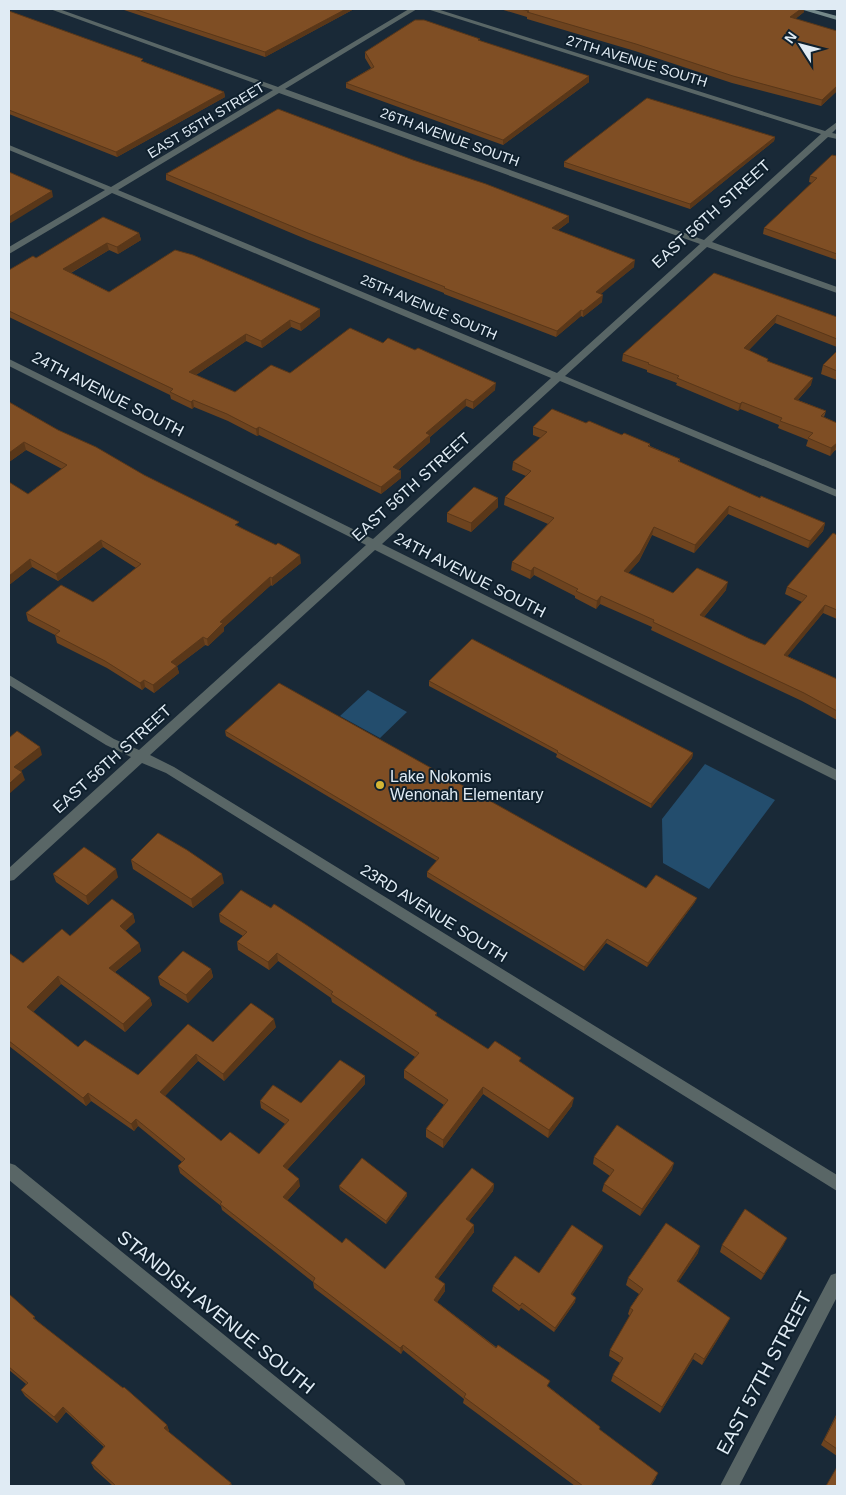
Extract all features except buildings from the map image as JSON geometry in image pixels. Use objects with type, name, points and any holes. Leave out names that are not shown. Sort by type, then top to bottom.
[{"type":"street","name":"26TH AVENUE SOUTH","points":[[53,9],[837,290]]},
{"type":"street","name":"EAST 55TH STREET","points":[[9,251],[414,9]]},
{"type":"street","name":"27TH AVENUE SOUTH","points":[[430,9],[837,137]]},
{"type":"street","points":[[804,9],[837,18]]},
{"type":"street","name":"EAST 56TH STREET","points":[[9,876],[837,124]]},
{"type":"street","name":"25TH AVENUE SOUTH","points":[[9,147],[837,494]]},
{"type":"street","name":"24TH AVENUE SOUTH","points":[[9,362],[837,776]]},
{"type":"street","name":"23RD AVENUE SOUTH","points":[[9,679],[110,742],[170,770],[837,1184]]},
{"type":"street","name":"STANDISH AVENUE SOUTH","points":[[9,1170],[397,1486]]},
{"type":"street","name":"EAST 57TH STREET","points":[[728,1486],[837,1281]]},
{"type":"shaded area","points":[[368,690],[407,712],[380,738],[340,716]]},
{"type":"shaded area","points":[[705,764],[775,800],[709,889],[663,863],[662,819]]},
{"type":"place","name":"Lake Nokomis Wenonah Elementary","points":[[380,785]]}]
